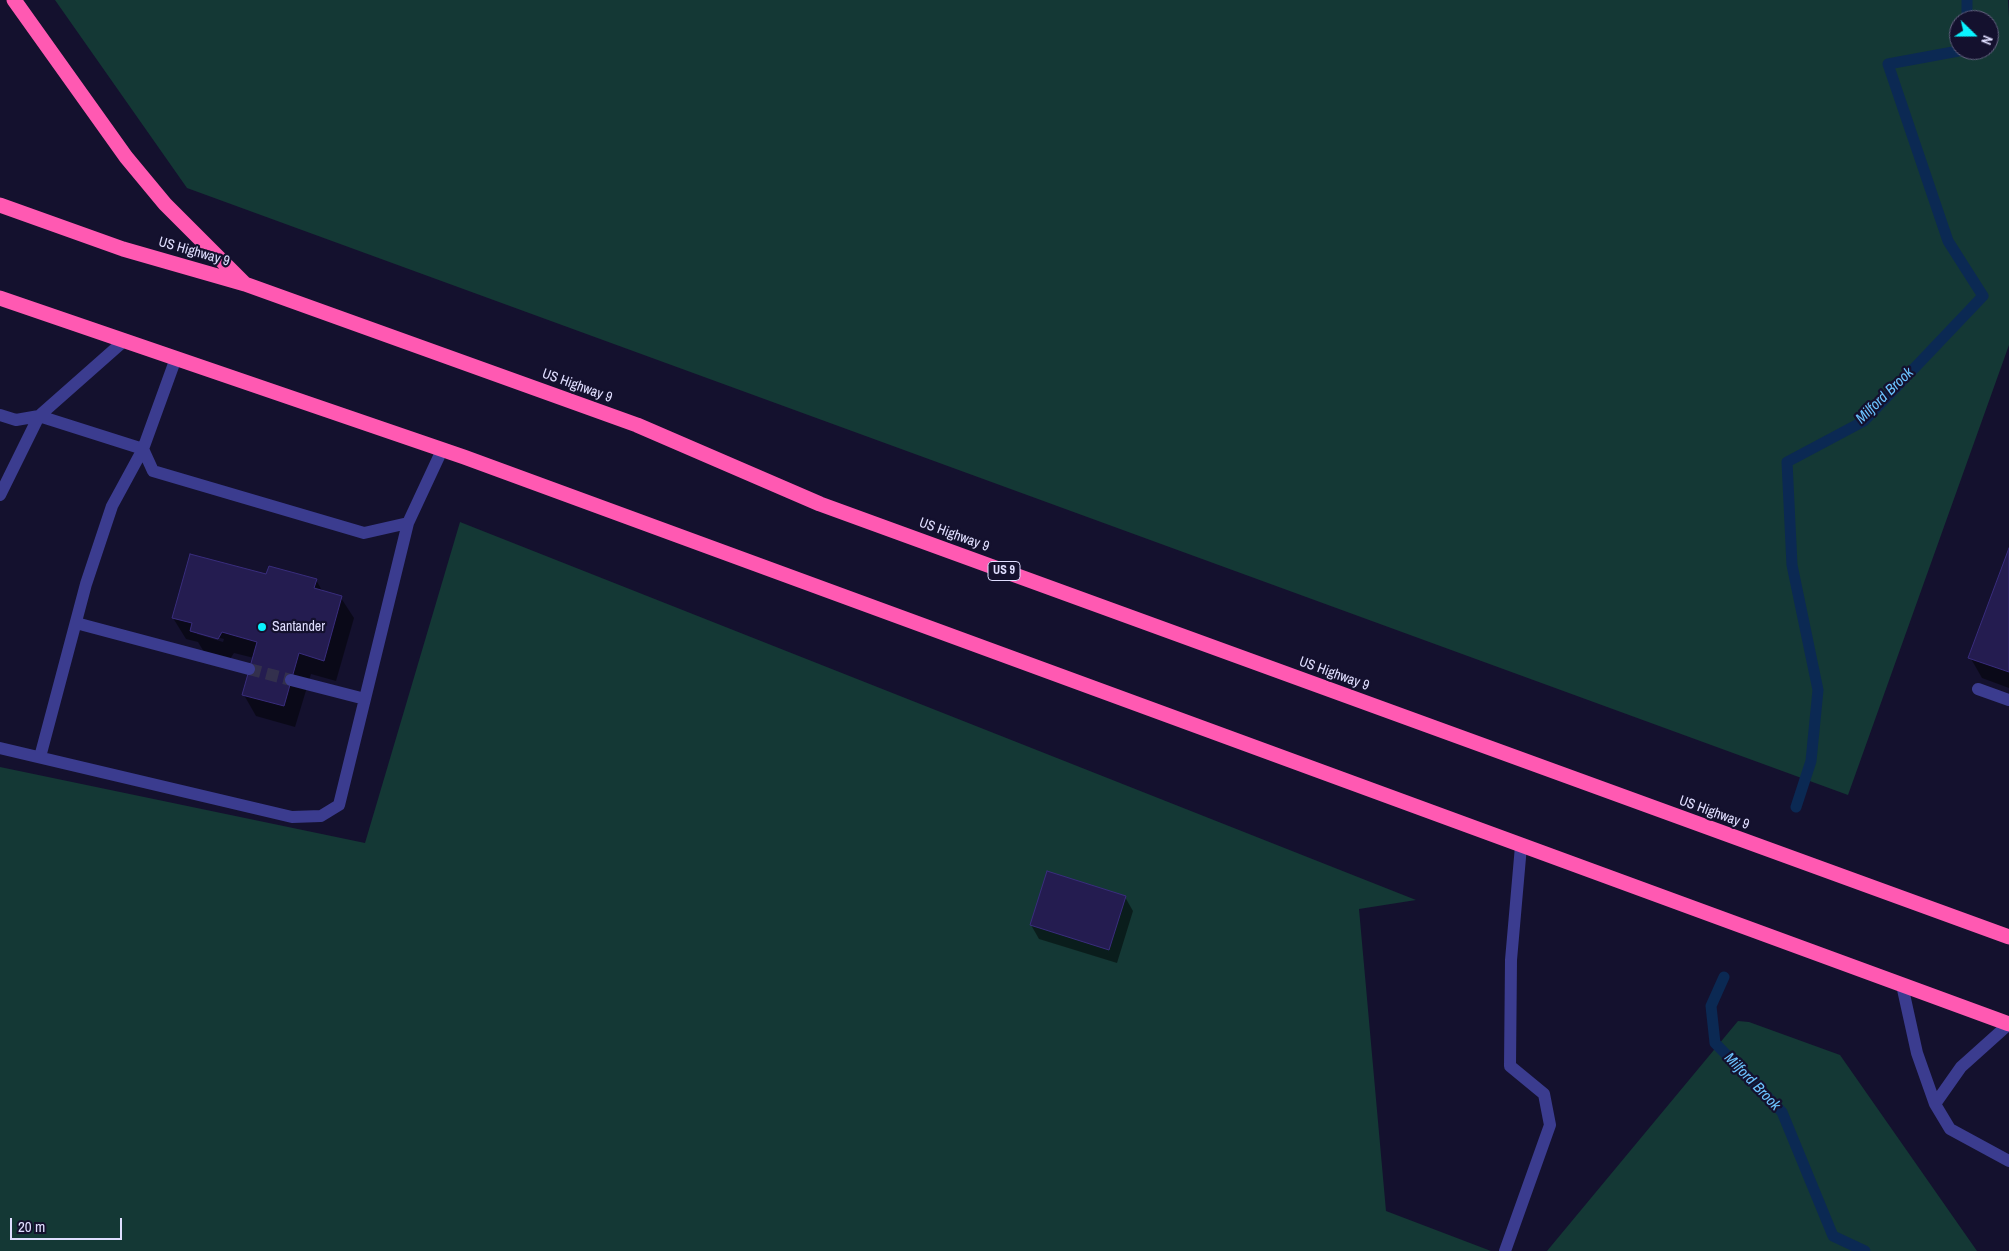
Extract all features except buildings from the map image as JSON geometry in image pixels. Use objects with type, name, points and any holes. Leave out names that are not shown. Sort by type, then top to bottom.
[{"type":"highway","points":[[14,0],[126,157],[165,204],[245,284]]},
{"type":"highway","name":"US Highway 9","points":[[0,205],[123,249],[245,284],[637,425],[829,507],[2009,937]]},
{"type":"highway","points":[[0,298],[442,450],[2009,1024]]},
{"type":"lane","points":[[0,495],[39,416],[125,340]]},
{"type":"lane","points":[[40,758],[86,584],[112,506],[143,449],[176,358]]},
{"type":"lane","points":[[0,415],[16,420],[39,416],[143,449],[153,471],[364,533],[408,522]]},
{"type":"lane","points":[[0,748],[292,817],[321,816],[339,805],[408,522],[442,450]]},
{"type":"lane","points":[[76,623],[249,669]]},
{"type":"lane","points":[[291,680],[365,699]]},
{"type":"lane","points":[[1978,689],[2009,700]]},
{"type":"lane","points":[[1505,1251],[1550,1125],[1544,1094],[1510,1066],[1512,960],[1521,846]]},
{"type":"lane","points":[[1902,985],[1917,1053],[1935,1104],[1950,1129],[2009,1161]]},
{"type":"lane","points":[[1935,1104],[1961,1066],[2009,1024]]},
{"type":"green space","points":[[55,0],[2008,0],[2009,345],[1848,795],[187,188]]},
{"type":"green space","points":[[460,522],[1416,900],[1359,909],[1386,1211],[1491,1251],[0,1251],[0,767],[365,843]]},
{"type":"green space","points":[[1738,1021],[1749,1022],[1840,1055],[1977,1251],[1547,1251]]},
{"type":"waterway","name":"Milford Brook","points":[[1967,0],[1967,10]]},
{"type":"waterway","name":"Milford Brook","points":[[1796,807],[1811,761],[1818,690],[1792,565],[1787,462],[1864,421],[1983,296],[1948,241],[1888,64],[1949,53]]},
{"type":"waterway","name":"Milford Brook","points":[[1724,977],[1711,1006],[1715,1043],[1782,1112],[1833,1236],[1865,1251]]},
{"type":"tunnel","points":[[249,669],[291,680]]},
{"type":"place","name":"Santander","points":[[262,627]]}]
